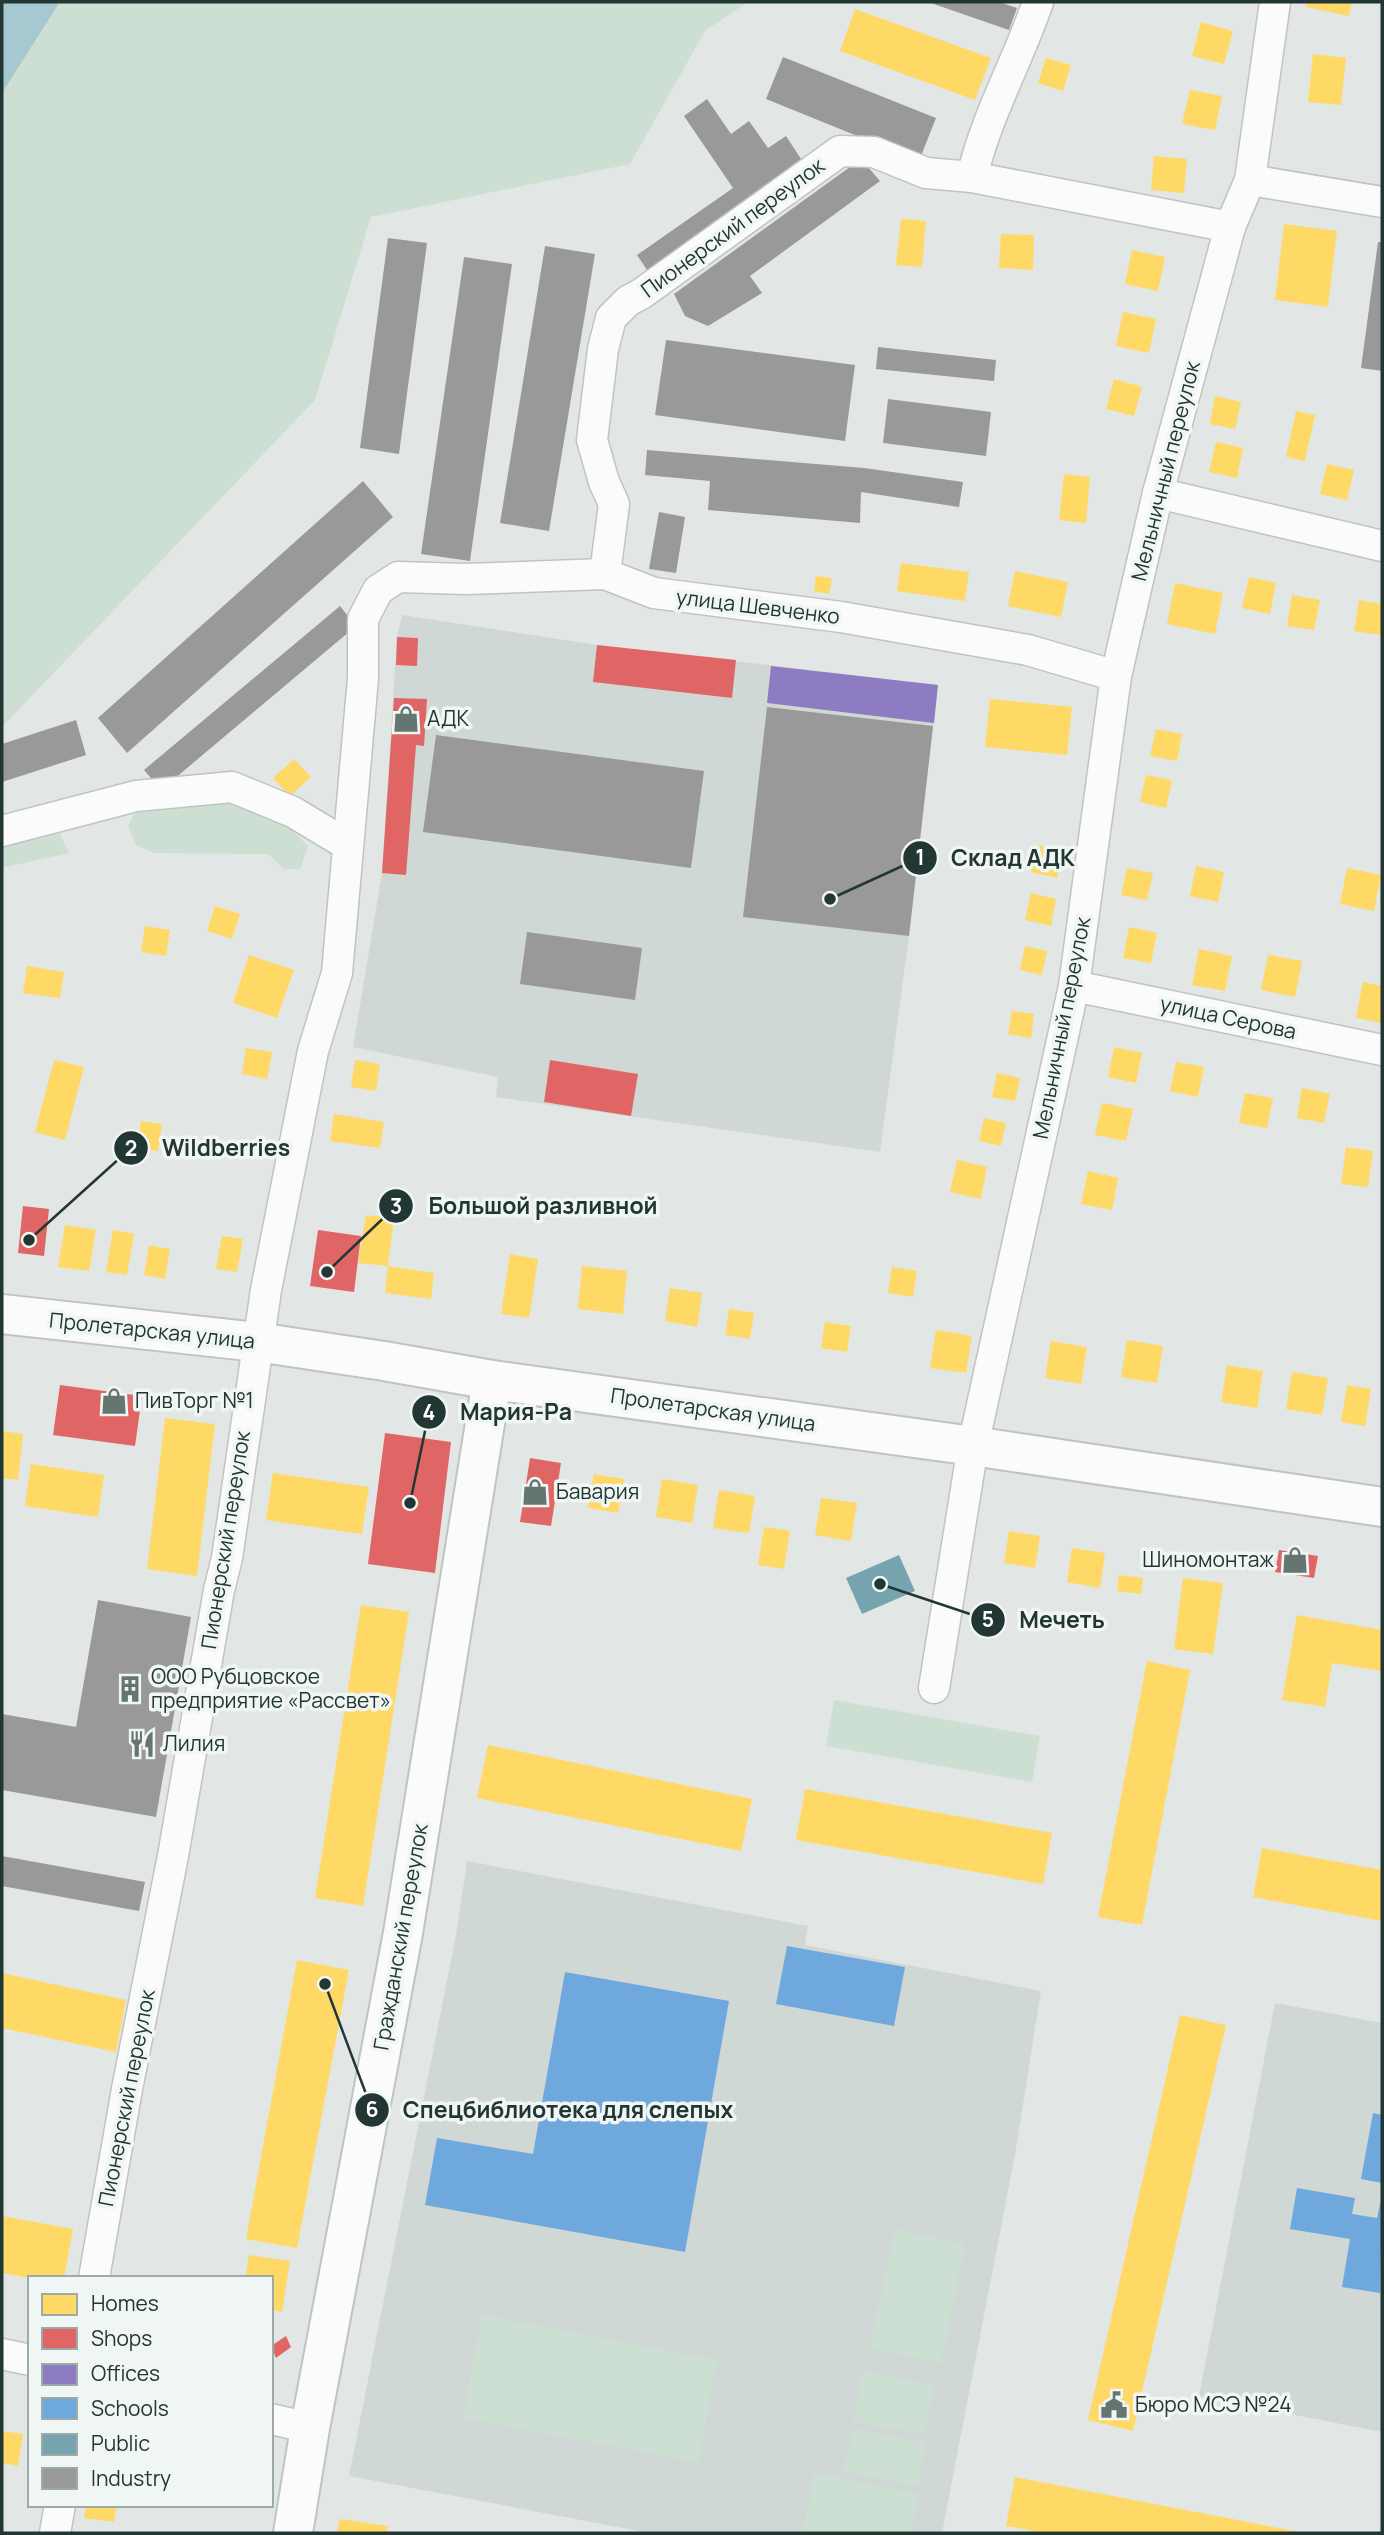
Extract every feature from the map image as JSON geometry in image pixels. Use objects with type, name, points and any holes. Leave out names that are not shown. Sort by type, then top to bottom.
[{"type":"main road","name":"Пролетарская улица","points":[[2,1314],[257,1342],[492,1380],[973,1446],[1382,1507]]},
{"type":"main road","name":"Гражданский переулок","points":[[293,2533],[310,2428],[403,1933],[492,1380]]},
{"type":"street","points":[[972,177],[978,150],[1038,2]]},
{"type":"street","name":"Мельничный переулок","points":[[934,1688],[973,1446],[1074,986],[1116,676],[1158,493],[1230,228],[1250,180],[1275,2]]},
{"type":"street","name":"Пионерский переулок","points":[[605,574],[614,504],[604,482],[592,440],[603,349],[611,318],[628,301],[840,151],[874,152],[926,173],[972,177],[1230,228]]},
{"type":"street","points":[[1250,180],[1382,202]]},
{"type":"street","points":[[1158,493],[1382,546]]},
{"type":"street","name":"улица Шевченко","points":[[398,577],[466,579],[605,574],[654,593],[841,617],[1028,650],[1116,676]]},
{"type":"street","name":"Пионерский переулок","points":[[94,2276],[227,1558],[257,1342],[313,1051],[337,973],[346,844],[363,678],[363,619],[378,590],[398,577]]},
{"type":"street","points":[[2,831],[136,796],[232,787],[293,812],[346,844]]},
{"type":"street","name":"улица Серова","points":[[1074,986],[1382,1050]]},
{"type":"street","points":[[2,2354],[28,2360]]},
{"type":"street","points":[[273,2419],[310,2428]]},
{"type":"street","points":[[55,2533],[60,2507]]},
{"type":"shaded area","name":"АДК","points":[[402,615],[597,645],[938,685],[909,936],[880,1152],[496,1097],[498,1077],[353,1047],[382,873],[397,637]]},
{"type":"shaded area","points":[[467,1861],[808,1926],[805,1945],[1041,1991],[1015,2155],[942,2533],[649,2533],[349,2476],[456,1935]]},
{"type":"shaded area","points":[[1275,2003],[1382,2023],[1382,2432],[1199,2396]]},
{"type":"green space","points":[[60,2],[748,2],[705,31],[630,164],[371,217],[315,400],[2,727],[2,93]]},
{"type":"green space","points":[[206,798],[250,803],[289,827],[308,846],[300,869],[284,869],[268,854],[154,853],[136,845],[128,826],[137,808],[153,809]]},
{"type":"green space","points":[[60,834],[69,853],[2,868],[2,842]]},
{"type":"green space","points":[[834,1700],[1040,1736],[1032,1782],[826,1746]]},
{"type":"green space","points":[[895,2229],[965,2244],[941,2363],[870,2348]]},
{"type":"green space","points":[[482,2315],[717,2360],[698,2462],[463,2418]]},
{"type":"green space","points":[[862,2372],[934,2385],[925,2434],[853,2422]]},
{"type":"green space","points":[[853,2429],[925,2443],[917,2485],[844,2471]]},
{"type":"green space","points":[[815,2473],[919,2494],[911,2533],[803,2531]]},
{"type":"water","points":[[2,2],[60,2],[2,93]]},
{"type":"building: Homes","points":[[1307,2],[1352,2],[1349,16],[1306,7]]},
{"type":"building: Homes","points":[[855,9],[991,58],[975,100],[840,51]]},
{"type":"building: Homes","points":[[1201,22],[1233,31],[1224,64],[1192,56]]},
{"type":"building: Homes","points":[[1313,54],[1346,58],[1341,105],[1308,102]]},
{"type":"building: Homes","points":[[1046,58],[1071,65],[1063,91],[1038,83]]},
{"type":"building: Homes","points":[[1190,90],[1222,96],[1215,130],[1182,124]]},
{"type":"building: Homes","points":[[1154,156],[1187,159],[1184,193],[1151,190]]},
{"type":"building: Homes","points":[[901,219],[926,221],[922,267],[896,265]]},
{"type":"building: Homes","points":[[1284,224],[1337,231],[1328,307],[1275,300]]},
{"type":"building: Homes","points":[[1001,234],[1034,235],[1033,270],[999,268]]},
{"type":"building: Homes","points":[[1132,250],[1165,257],[1158,291],[1125,284]]},
{"type":"building: Homes","points":[[1123,312],[1156,319],[1149,353],[1116,346]]},
{"type":"building: Homes","points":[[1114,379],[1142,387],[1134,416],[1106,409]]},
{"type":"building: Homes","points":[[1215,396],[1241,402],[1235,429],[1210,424]]},
{"type":"building: Homes","points":[[1296,411],[1315,415],[1305,461],[1286,457]]},
{"type":"building: Homes","points":[[1216,442],[1243,448],[1237,478],[1209,472]]},
{"type":"building: Homes","points":[[1327,464],[1354,470],[1347,500],[1320,494]]},
{"type":"building: Homes","points":[[1064,474],[1090,477],[1086,523],[1059,520]]},
{"type":"building: Homes","points":[[901,563],[969,572],[965,601],[897,591]]},
{"type":"building: Homes","points":[[1015,571],[1068,582],[1061,617],[1008,606]]},
{"type":"building: Homes","points":[[816,576],[832,578],[829,594],[814,591]]},
{"type":"building: Homes","points":[[1249,577],[1276,583],[1270,614],[1242,608]]},
{"type":"building: Homes","points":[[1175,583],[1223,593],[1215,634],[1167,624]]},
{"type":"building: Homes","points":[[1292,595],[1320,600],[1314,630],[1287,626]]},
{"type":"building: Homes","points":[[1359,600],[1382,604],[1381,635],[1354,631]]},
{"type":"building: Homes","points":[[990,699],[1072,707],[1067,755],[985,747]]},
{"type":"building: Homes","points":[[1156,729],[1182,734],[1177,761],[1150,756]]},
{"type":"building: Homes","points":[[294,759],[311,777],[290,796],[273,778]]},
{"type":"building: Homes","points":[[1146,775],[1172,780],[1166,808],[1140,802]]},
{"type":"building: Homes","points":[[1037,845],[1063,851],[1057,878],[1031,872]]},
{"type":"building: Homes","points":[[1196,866],[1224,872],[1218,902],[1190,896]]},
{"type":"building: Homes","points":[[1127,868],[1153,873],[1147,900],[1121,895]]},
{"type":"building: Homes","points":[[1347,868],[1381,875],[1374,911],[1340,904]]},
{"type":"building: Homes","points":[[1031,893],[1056,899],[1051,926],[1025,920]]},
{"type":"building: Homes","points":[[215,906],[240,914],[232,939],[207,931]]},
{"type":"building: Homes","points":[[145,926],[170,930],[166,956],[141,952]]},
{"type":"building: Homes","points":[[1129,927],[1157,933],[1151,963],[1123,958]]},
{"type":"building: Homes","points":[[1025,946],[1047,951],[1042,975],[1020,970]]},
{"type":"building: Homes","points":[[1199,949],[1232,956],[1225,991],[1192,985]]},
{"type":"building: Homes","points":[[249,955],[294,970],[277,1018],[233,1003]]},
{"type":"building: Homes","points":[[1268,955],[1302,961],[1295,997],[1261,990]]},
{"type":"building: Homes","points":[[27,966],[64,972],[60,998],[23,993]]},
{"type":"building: Homes","points":[[1363,982],[1382,986],[1382,1023],[1356,1018]]},
{"type":"building: Homes","points":[[1012,1011],[1034,1014],[1031,1038],[1008,1034]]},
{"type":"building: Homes","points":[[1114,1047],[1142,1053],[1136,1083],[1108,1077]]},
{"type":"building: Homes","points":[[246,1048],[272,1052],[267,1079],[242,1074]]},
{"type":"building: Homes","points":[[54,1060],[84,1067],[65,1140],[35,1132]]},
{"type":"building: Homes","points":[[355,1060],[380,1064],[376,1091],[351,1087]]},
{"type":"building: Homes","points":[[1176,1062],[1204,1067],[1198,1097],[1170,1091]]},
{"type":"building: Homes","points":[[997,1073],[1020,1078],[1015,1101],[992,1097]]},
{"type":"building: Homes","points":[[1302,1088],[1330,1094],[1324,1123],[1297,1118]]},
{"type":"building: Homes","points":[[1245,1093],[1273,1098],[1267,1128],[1239,1123]]},
{"type":"building: Homes","points":[[1102,1103],[1133,1109],[1126,1141],[1095,1135]]},
{"type":"building: Homes","points":[[334,1114],[384,1122],[380,1148],[330,1141]]},
{"type":"building: Homes","points":[[984,1118],[1006,1123],[1001,1146],[979,1141]]},
{"type":"building: Homes","points":[[141,1121],[162,1124],[158,1151],[137,1147]]},
{"type":"building: Homes","points":[[1346,1147],[1373,1151],[1368,1187],[1341,1184]]},
{"type":"building: Homes","points":[[957,1160],[987,1167],[981,1199],[950,1192]]},
{"type":"building: Homes","points":[[1088,1171],[1118,1178],[1112,1210],[1081,1204]]},
{"type":"building: Homes","points":[[366,1215],[394,1218],[388,1266],[358,1263]]},
{"type":"building: Homes","points":[[65,1225],[96,1230],[89,1271],[58,1267]]},
{"type":"building: Homes","points":[[113,1230],[134,1234],[127,1275],[106,1272]]},
{"type":"building: Homes","points":[[222,1236],[243,1239],[237,1272],[216,1269]]},
{"type":"building: Homes","points":[[149,1245],[170,1249],[165,1279],[144,1275]]},
{"type":"building: Homes","points":[[510,1254],[538,1259],[529,1318],[501,1314]]},
{"type":"building: Homes","points":[[388,1266],[434,1273],[431,1299],[385,1293]]},
{"type":"building: Homes","points":[[582,1266],[627,1271],[623,1314],[578,1309]]},
{"type":"building: Homes","points":[[892,1267],[917,1271],[913,1297],[888,1293]]},
{"type":"building: Homes","points":[[670,1288],[702,1293],[697,1327],[665,1321]]},
{"type":"building: Homes","points":[[729,1309],[754,1313],[750,1339],[725,1335]]},
{"type":"building: Homes","points":[[825,1322],[851,1326],[847,1352],[821,1348]]},
{"type":"building: Homes","points":[[936,1330],[972,1336],[966,1373],[930,1368]]},
{"type":"building: Homes","points":[[1127,1340],[1163,1346],[1157,1383],[1121,1377]]},
{"type":"building: Homes","points":[[1051,1341],[1087,1347],[1081,1384],[1045,1378]]},
{"type":"building: Homes","points":[[1227,1365],[1263,1371],[1257,1408],[1221,1402]]},
{"type":"building: Homes","points":[[1292,1372],[1328,1378],[1322,1415],[1286,1409]]},
{"type":"building: Homes","points":[[1347,1385],[1371,1389],[1365,1426],[1341,1422]]},
{"type":"building: Homes","points":[[165,1418],[215,1424],[197,1576],[147,1569]]},
{"type":"building: Homes","points":[[2,1431],[23,1434],[18,1480],[2,1478]]},
{"type":"building: Homes","points":[[31,1464],[104,1475],[98,1517],[25,1506]]},
{"type":"building: Homes","points":[[273,1473],[369,1487],[362,1534],[266,1520]]},
{"type":"building: Homes","points":[[594,1474],[624,1479],[618,1513],[588,1508]]},
{"type":"building: Homes","points":[[662,1479],[698,1485],[692,1523],[656,1517]]},
{"type":"building: Homes","points":[[719,1490],[755,1496],[749,1533],[713,1528]]},
{"type":"building: Homes","points":[[821,1498],[857,1503],[851,1541],[815,1535]]},
{"type":"building: Homes","points":[[764,1527],[790,1531],[784,1569],[758,1565]]},
{"type":"building: Homes","points":[[1009,1531],[1040,1536],[1035,1568],[1004,1563]]},
{"type":"building: Homes","points":[[1072,1548],[1105,1553],[1100,1588],[1067,1582]]},
{"type":"building: Homes","points":[[1119,1575],[1143,1578],[1141,1594],[1117,1591]]},
{"type":"building: Homes","points":[[1183,1578],[1223,1583],[1213,1654],[1174,1649]]},
{"type":"building: Homes","points":[[361,1605],[409,1612],[363,1906],[315,1898]]},
{"type":"building: Homes","points":[[1297,1615],[1382,1630],[1382,1671],[1332,1663],[1325,1707],[1282,1700]]},
{"type":"building: Homes","points":[[1147,1661],[1190,1670],[1142,1925],[1098,1917]]},
{"type":"building: Homes","points":[[488,1745],[752,1799],[741,1851],[477,1798]]},
{"type":"building: Homes","points":[[805,1789],[1052,1833],[1043,1884],[796,1840]]},
{"type":"building: Homes","points":[[1262,1848],[1382,1870],[1382,1921],[1253,1897]]},
{"type":"building: Homes","points":[[297,1960],[349,1970],[297,2248],[246,2239]]},
{"type":"building: Homes","points":[[2,1973],[126,2000],[116,2052],[2,2028]]},
{"type":"building: Homes","points":[[1180,2015],[1226,2025],[1133,2431],[1088,2420]]},
{"type":"building: Homes","points":[[2,2216],[73,2229],[64,2276],[28,2278],[2,2273]]},
{"type":"building: Homes","points":[[249,2255],[290,2261],[282,2312],[273,2310],[273,2276],[245,2276]]},
{"type":"building: Homes","points":[[2,2431],[23,2434],[18,2466],[2,2463]]},
{"type":"building: Homes","points":[[1015,2477],[1299,2533],[1046,2533],[1006,2526]]},
{"type":"building: Homes","points":[[86,2507],[117,2507],[114,2522],[84,2518]]},
{"type":"building: Homes","points":[[340,2519],[388,2526],[386,2533],[337,2533]]},
{"type":"building: Shops","points":[[397,637],[418,638],[417,666],[396,665]]},
{"type":"building: Shops","points":[[597,645],[736,660],[732,698],[593,682]]},
{"type":"building: Shops","points":[[394,698],[427,699],[424,746],[416,745],[406,875],[382,873]]},
{"type":"building: Shops","points":[[550,1060],[638,1074],[631,1116],[544,1102]]},
{"type":"building: Shops","points":[[23,1206],[49,1209],[44,1256],[18,1253]]},
{"type":"building: Shops","points":[[318,1230],[361,1236],[354,1292],[310,1286]]},
{"type":"building: Shops","points":[[60,1385],[142,1396],[135,1446],[53,1435]]},
{"type":"building: Shops","points":[[385,1433],[451,1442],[435,1573],[368,1564]]},
{"type":"building: Shops","points":[[530,1458],[561,1463],[551,1526],[520,1522]]},
{"type":"building: Shops","points":[[1279,1550],[1318,1556],[1314,1578],[1275,1572]]},
{"type":"building: Shops","points":[[286,2336],[291,2347],[276,2358],[273,2345]]},
{"type":"building: Offices","points":[[771,666],[938,685],[934,723],[767,703]]},
{"type":"building: Schools","points":[[787,1946],[905,1967],[894,2026],[776,2004]]},
{"type":"building: Schools","points":[[565,1972],[729,2001],[685,2252],[425,2205],[437,2138],[533,2154]]},
{"type":"building: Schools","points":[[1373,2113],[1382,2115],[1382,2183],[1361,2179]]},
{"type":"building: Schools","points":[[1297,2188],[1355,2198],[1352,2214],[1377,2218],[1382,2195],[1380,2293],[1342,2287],[1350,2239],[1290,2229]]},
{"type":"building: Public","points":[[899,1555],[915,1591],[862,1614],[846,1578]]},
{"type":"building: Industry","points":[[928,2],[999,2],[1017,8],[1009,30]]},
{"type":"building: Industry","points":[[783,57],[936,118],[919,161],[766,99]]},
{"type":"building: Industry","points":[[707,99],[731,134],[749,121],[768,148],[786,136],[805,165],[649,273],[637,255],[733,188],[684,116]]},
{"type":"building: Industry","points":[[861,159],[880,181],[750,276],[762,293],[708,326],[685,316],[674,294]]},
{"type":"building: Industry","points":[[388,238],[427,243],[399,454],[360,448]]},
{"type":"building: Industry","points":[[1378,242],[1382,242],[1382,371],[1361,368]]},
{"type":"building: Industry","points":[[545,246],[595,254],[549,531],[500,523]]},
{"type":"building: Industry","points":[[464,257],[512,264],[470,561],[421,554]]},
{"type":"building: Industry","points":[[666,340],[855,365],[845,441],[655,415]]},
{"type":"building: Industry","points":[[878,347],[996,360],[994,381],[876,369]]},
{"type":"building: Industry","points":[[888,399],[991,412],[986,456],[883,443]]},
{"type":"building: Industry","points":[[647,450],[864,468],[963,482],[959,507],[861,492],[860,523],[708,510],[710,481],[645,475]]},
{"type":"building: Industry","points":[[363,481],[393,517],[127,753],[98,718]]},
{"type":"building: Industry","points":[[659,512],[685,517],[676,573],[649,569]]},
{"type":"building: Industry","points":[[340,606],[356,626],[161,790],[144,770]]},
{"type":"building: Industry","points":[[767,707],[933,726],[909,936],[743,917]]},
{"type":"building: Industry","points":[[76,720],[86,755],[2,782],[2,744]]},
{"type":"building: Industry","points":[[436,735],[704,771],[691,868],[423,832]]},
{"type":"building: Industry","points":[[527,932],[642,948],[635,1000],[520,984]]},
{"type":"building: Industry","name":"ООО Рубцовское предприятие «Рассвет»","points":[[98,1600],[191,1617],[156,1817],[2,1790],[2,1714],[76,1727]]},
{"type":"building: Industry","points":[[2,1856],[145,1882],[139,1911],[2,1886]]},
{"type":"place","name":"АДК","points":[[406,719]]},
{"type":"place","name":"Склад АДК","points":[[830,899]]},
{"type":"place","name":"Wildberries","points":[[29,1240]]},
{"type":"place","name":"Большой разливной","points":[[327,1272]]},
{"type":"place","name":"ПивТорг №1","points":[[114,1401]]},
{"type":"place","name":"Бавария","points":[[535,1492]]},
{"type":"place","name":"Мария-Ра","points":[[410,1503]]},
{"type":"place","name":"Шиномонтаж","points":[[1295,1560]]},
{"type":"place","name":"Мечеть","points":[[880,1584]]},
{"type":"place","name":"ООО Рубцовское предприятие «Рассвет»","points":[[130,1689]]},
{"type":"place","name":"Лилия","points":[[142,1744]]},
{"type":"place","name":"Спецбиблиотека для слепых","points":[[325,1984]]},
{"type":"place","name":"Бюро МСЭ №24","points":[[1114,2405]]}]
